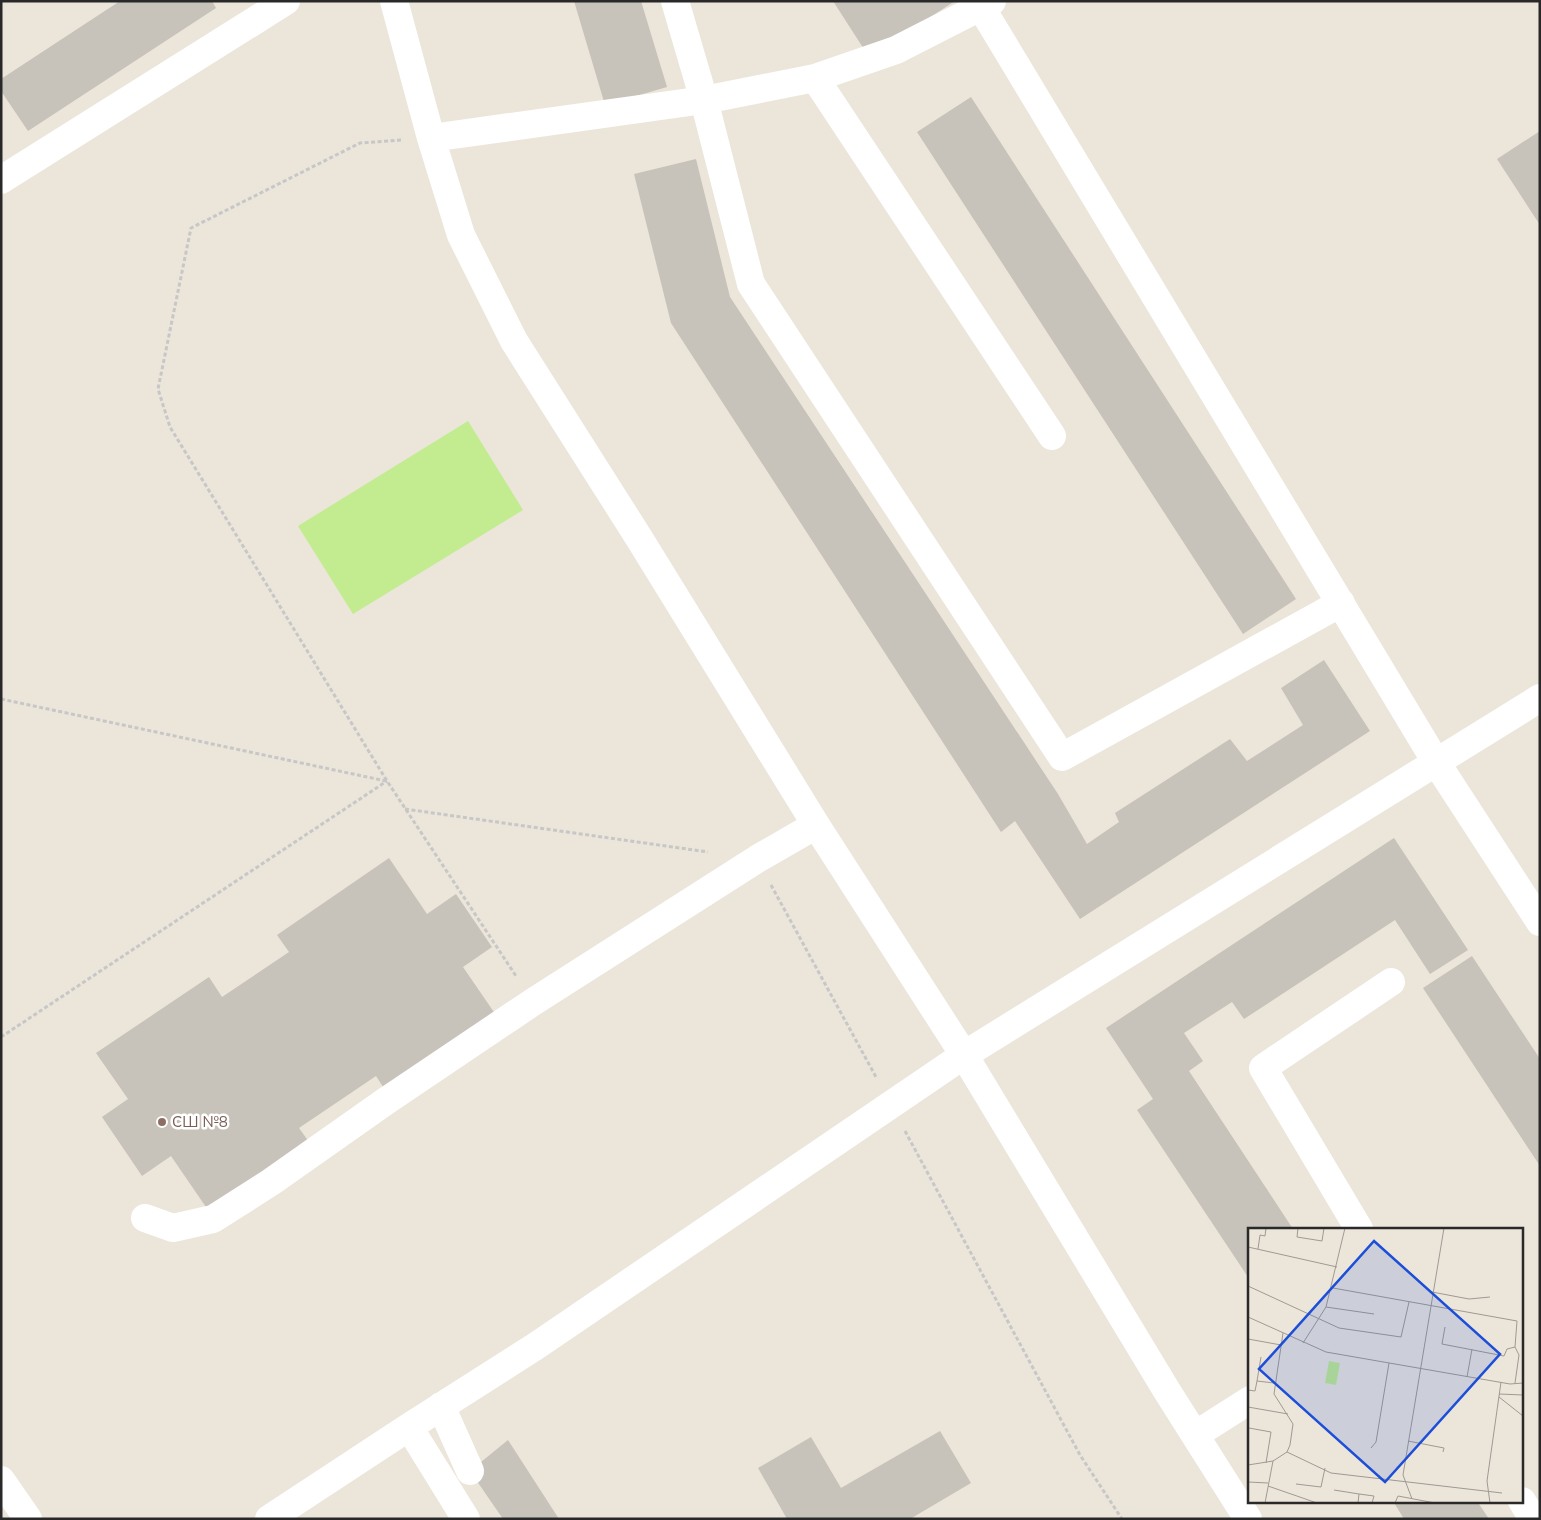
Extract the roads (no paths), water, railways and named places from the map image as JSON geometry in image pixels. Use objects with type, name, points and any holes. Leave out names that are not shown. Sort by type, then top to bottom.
[{"type":"street","points":[[1,180],[286,1]]},
{"type":"street","points":[[394,1],[431,138],[461,235],[514,341],[639,538],[816,825],[964,1055],[1248,1519]]},
{"type":"street","points":[[674,1],[704,100],[751,284],[1062,757],[1341,603]]},
{"type":"street","points":[[431,138],[704,100],[815,78],[896,50],[986,4],[1436,762],[1540,922]]},
{"type":"street","points":[[815,78],[1052,436]]},
{"type":"street","points":[[269,1519],[536,1346],[964,1055],[1540,698]]},
{"type":"street","points":[[145,1218],[173,1228],[213,1219],[271,1182],[386,1101],[533,1002],[757,859],[816,825]]},
{"type":"street","points":[[1358,1228],[1263,1068],[1391,982]]},
{"type":"street","points":[[1195,1435],[1248,1401]]},
{"type":"street","points":[[442,1406],[470,1470]]},
{"type":"street","points":[[409,1427],[466,1519]]},
{"type":"street","points":[[1,1480],[28,1519]]},
{"type":"street","points":[[1523,1502],[1533,1519]]},
{"type":"place","name":"СШ №8","points":[[162,1122]]}]
